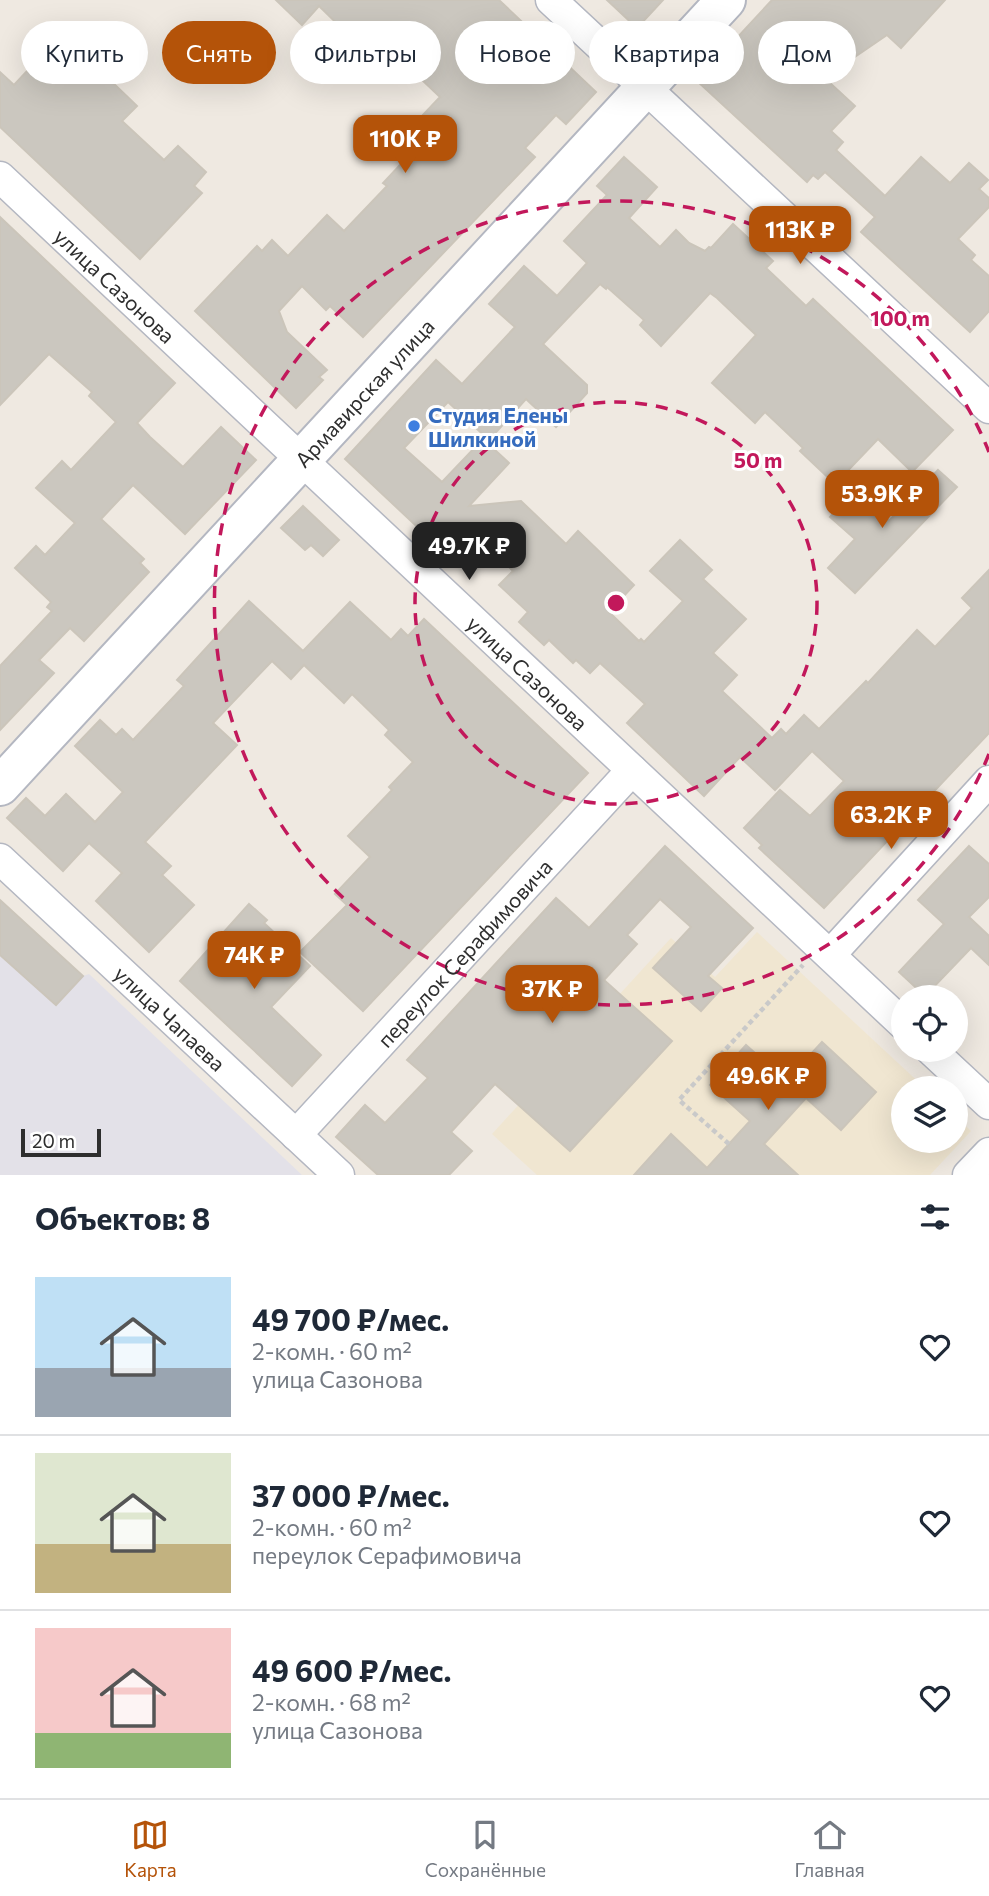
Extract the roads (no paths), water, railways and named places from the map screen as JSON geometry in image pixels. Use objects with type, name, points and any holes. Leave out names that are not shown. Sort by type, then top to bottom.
[{"type":"street","points":[[551,0],[989,408]]},
{"type":"street","name":"Армавирская улица","points":[[0,786],[726,0]]},
{"type":"street","name":"улица Сазонова","points":[[0,177],[891,1013]]},
{"type":"street","name":"переулок Серафимовича","points":[[296,1135],[632,770]]},
{"type":"street","points":[[825,950],[989,781]]},
{"type":"street","name":"улица Чапаева","points":[[0,859],[339,1175]]},
{"type":"street","points":[[944,1062],[989,1104]]},
{"type":"street","points":[[968,1175],[989,1153]]},
{"type":"place","name":"Студия Елены Шилкиной","points":[[414,426]]}]
